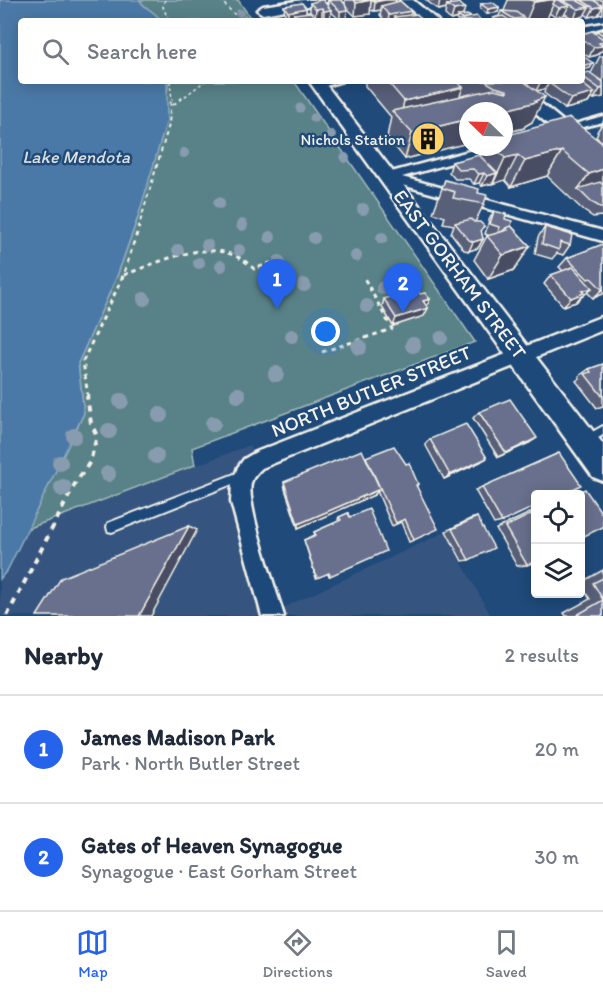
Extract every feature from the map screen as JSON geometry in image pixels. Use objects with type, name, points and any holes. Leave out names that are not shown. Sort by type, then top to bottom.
[{"type":"main road","points":[[259,5],[324,0]]},
{"type":"main road","points":[[406,0],[428,18]]},
{"type":"main road","points":[[259,5],[269,18]]},
{"type":"main road","name":"EAST GORHAM STREET","points":[[318,84],[520,356],[593,436],[603,467]]},
{"type":"main road","points":[[509,84],[603,164]]},
{"type":"street","points":[[585,29],[603,25]]},
{"type":"street","points":[[546,134],[603,118]]},
{"type":"street","points":[[388,177],[464,156]]},
{"type":"street","points":[[388,177],[603,236]]},
{"type":"street","name":"NORTH BUTLER STREET","points":[[249,468],[603,322]]},
{"type":"street","points":[[249,468],[240,483],[241,502],[273,616]]},
{"type":"lane","points":[[112,527],[249,468]]},
{"type":"path","points":[[165,0],[163,7],[168,18]]},
{"type":"path","points":[[220,0],[232,14],[252,18]]},
{"type":"path","points":[[558,10],[570,18]]},
{"type":"path","points":[[7,616],[21,593],[35,559],[93,454],[97,436],[91,423],[83,361],[123,276],[166,137],[172,105],[170,84]]},
{"type":"path","points":[[172,105],[201,84]]},
{"type":"path","points":[[123,276],[193,252],[215,249],[240,255],[254,269],[270,263],[288,272]]},
{"type":"path","points":[[322,352],[392,329],[363,276]]},
{"type":"shaded area","points":[[250,445],[256,461],[243,475],[272,613],[445,532],[491,616],[0,616],[0,579],[27,529]]},
{"type":"green space","points":[[140,0],[238,0],[251,18],[158,18]]},
{"type":"green space","points":[[168,84],[296,84],[475,342],[192,448],[195,465],[27,529],[84,413],[78,363],[117,276],[138,217]]},
{"type":"water","name":"Lake Mendota","points":[[0,0],[140,0],[158,18],[18,18],[18,84],[167,84],[167,120],[138,217],[117,276],[78,363],[84,413],[8,569],[0,579]]},
{"type":"building","points":[[323,0],[331,10],[316,9],[310,3]]},
{"type":"building","points":[[328,0],[341,0],[347,10],[340,11]]},
{"type":"building","points":[[354,0],[371,0],[356,3]]},
{"type":"building","points":[[555,0],[569,6],[559,8],[553,4]]},
{"type":"building","points":[[562,0],[576,0],[589,7],[578,9]]},
{"type":"building","points":[[581,0],[593,0],[603,6],[594,8]]},
{"type":"building","points":[[400,1],[411,11],[389,15],[381,6]]},
{"type":"building","points":[[492,2],[499,7],[488,9],[481,4]]},
{"type":"building","points":[[302,3],[306,8],[288,12],[284,6]]},
{"type":"building","points":[[459,3],[465,8],[454,10],[447,5]]},
{"type":"building","points":[[501,11],[516,12],[524,18],[512,18]]},
{"type":"building","points":[[310,12],[319,18],[294,18],[297,17],[294,14]]},
{"type":"building","points":[[417,14],[420,18],[395,18]]},
{"type":"building","points":[[467,15],[471,17],[461,18],[458,16]]},
{"type":"building","points":[[592,31],[603,39],[603,42],[599,43],[603,46],[594,47],[585,42],[585,33]]},
{"type":"building","points":[[585,58],[593,63],[585,65]]},
{"type":"building","points":[[589,72],[603,82],[603,88],[600,89],[585,78],[585,73]]},
{"type":"building","points":[[390,84],[460,84],[463,87],[404,101]]},
{"type":"building","points":[[490,84],[527,84],[545,97],[513,108],[513,102],[459,102],[459,121],[412,133],[392,111],[494,89],[507,92],[507,90]]},
{"type":"building","points":[[550,84],[583,84],[594,93],[571,99]]},
{"type":"building","points":[[570,118],[603,144],[603,169],[589,174],[562,151],[525,161],[518,155],[505,158],[503,156],[513,156],[513,134]]},
{"type":"building","points":[[480,156],[497,173],[487,176],[473,169],[459,170],[452,162]]},
{"type":"building","points":[[445,180],[479,189],[478,193],[487,195],[484,204],[453,198],[455,192],[442,188]]},
{"type":"building","points":[[600,182],[603,185],[603,207],[591,202],[578,189]]},
{"type":"building","points":[[494,211],[506,214],[505,219],[512,221],[511,226],[498,233],[499,227],[490,224]]},
{"type":"building","points":[[471,219],[484,226],[481,230],[483,239],[473,242],[469,240],[455,223]]},
{"type":"building","points":[[511,226],[530,246],[503,255],[487,236],[508,230],[506,228]]},
{"type":"building","points":[[545,227],[572,235],[570,245],[560,242],[559,250],[542,244]]},
{"type":"building","points":[[603,244],[603,289],[602,289],[567,258]]},
{"type":"building","points":[[573,267],[592,288],[571,298],[551,275]]},
{"type":"building","points":[[415,288],[420,294],[425,293],[430,299],[423,301],[428,308],[396,318],[384,299]]},
{"type":"building","points":[[603,364],[603,397],[585,374],[591,372],[589,369]]},
{"type":"building","points":[[510,399],[537,438],[506,453],[479,412]]},
{"type":"building","points":[[466,424],[487,458],[450,475],[430,439]]},
{"type":"building","points":[[394,446],[406,464],[409,463],[418,484],[416,485],[438,529],[414,540],[405,519],[396,523],[366,457]]},
{"type":"building","points":[[362,450],[380,489],[298,524],[284,482]]},
{"type":"building","points":[[559,453],[581,485],[571,490],[531,490],[531,508],[502,522],[482,487]]},
{"type":"building","points":[[585,489],[603,515],[603,527],[585,536],[585,490],[583,490]]},
{"type":"building","points":[[369,509],[386,551],[330,576],[329,573],[317,578],[304,540],[316,535],[314,532],[341,520],[339,517],[348,513],[350,517]]},
{"type":"building","points":[[531,514],[531,563],[527,565],[505,527]]},
{"type":"building","points":[[477,517],[494,548],[469,560],[452,529]]},
{"type":"building","points":[[189,526],[139,616],[37,616],[61,578]]},
{"type":"building","points":[[603,578],[603,600],[593,583]]},
{"type":"building","points":[[603,600],[603,616],[577,616],[577,615]]},
{"type":"place","name":"Nichols Station","points":[[428,139]]},
{"type":"place","name":"James Madison Park","points":[[277,309]]},
{"type":"place","name":"Gates of Heaven Synagogue","points":[[403,313]]}]
